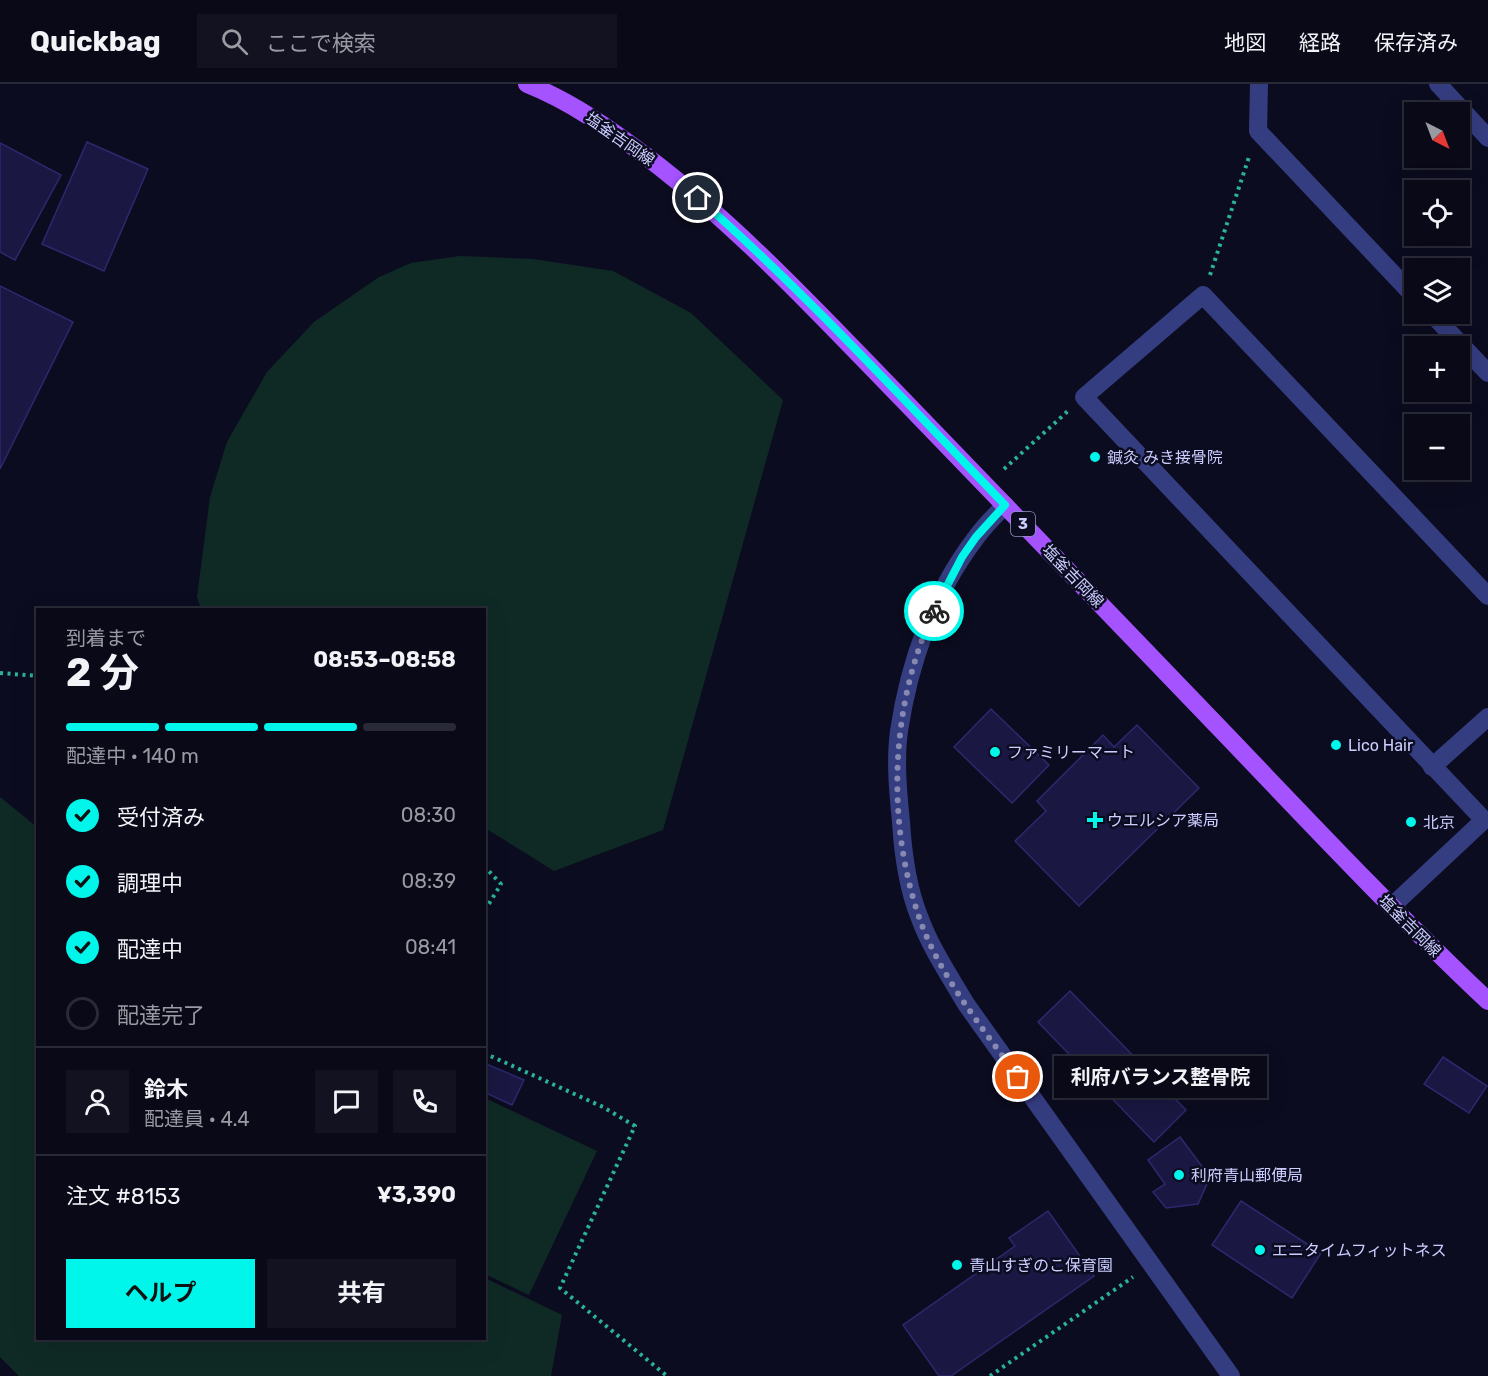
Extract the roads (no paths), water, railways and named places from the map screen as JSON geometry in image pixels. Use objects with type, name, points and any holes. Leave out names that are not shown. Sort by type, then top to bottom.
[{"type":"main road","name":"塩釜吉岡線","points":[[538,86],[624,139],[680,182],[732,228],[1005,505],[1391,907],[1488,1002]]},
{"type":"street","points":[[1259,84],[1258,131],[1404,285]]},
{"type":"street","points":[[1437,84],[1488,138]]},
{"type":"street","points":[[1391,907],[1484,820],[1084,397],[1203,295],[1488,596]]},
{"type":"street","points":[[1441,324],[1488,373]]},
{"type":"street","points":[[1005,505],[976,537],[946,585],[928,624],[910,675],[899,733],[897,786],[904,861],[918,915],[936,954],[966,1004],[1231,1376]]},
{"type":"street","points":[[1432,767],[1488,717]]},
{"type":"place","name":"鍼灸 みき接骨院","points":[[1095,457]]},
{"type":"place","name":"Lico Hair","points":[[1336,745]]},
{"type":"place","name":"ファミリーマート","points":[[995,752]]},
{"type":"place","name":"ウエルシア薬局","points":[[1095,820]]},
{"type":"place","name":"北京","points":[[1411,822]]},
{"type":"place","name":"利府バランス整骨院","points":[[1018,1077]]},
{"type":"place","name":"利府青山郵便局","points":[[1179,1175]]},
{"type":"place","name":"エニタイムフィットネス","points":[[1260,1250]]},
{"type":"place","name":"青山すぎのこ保育園","points":[[957,1265]]}]
